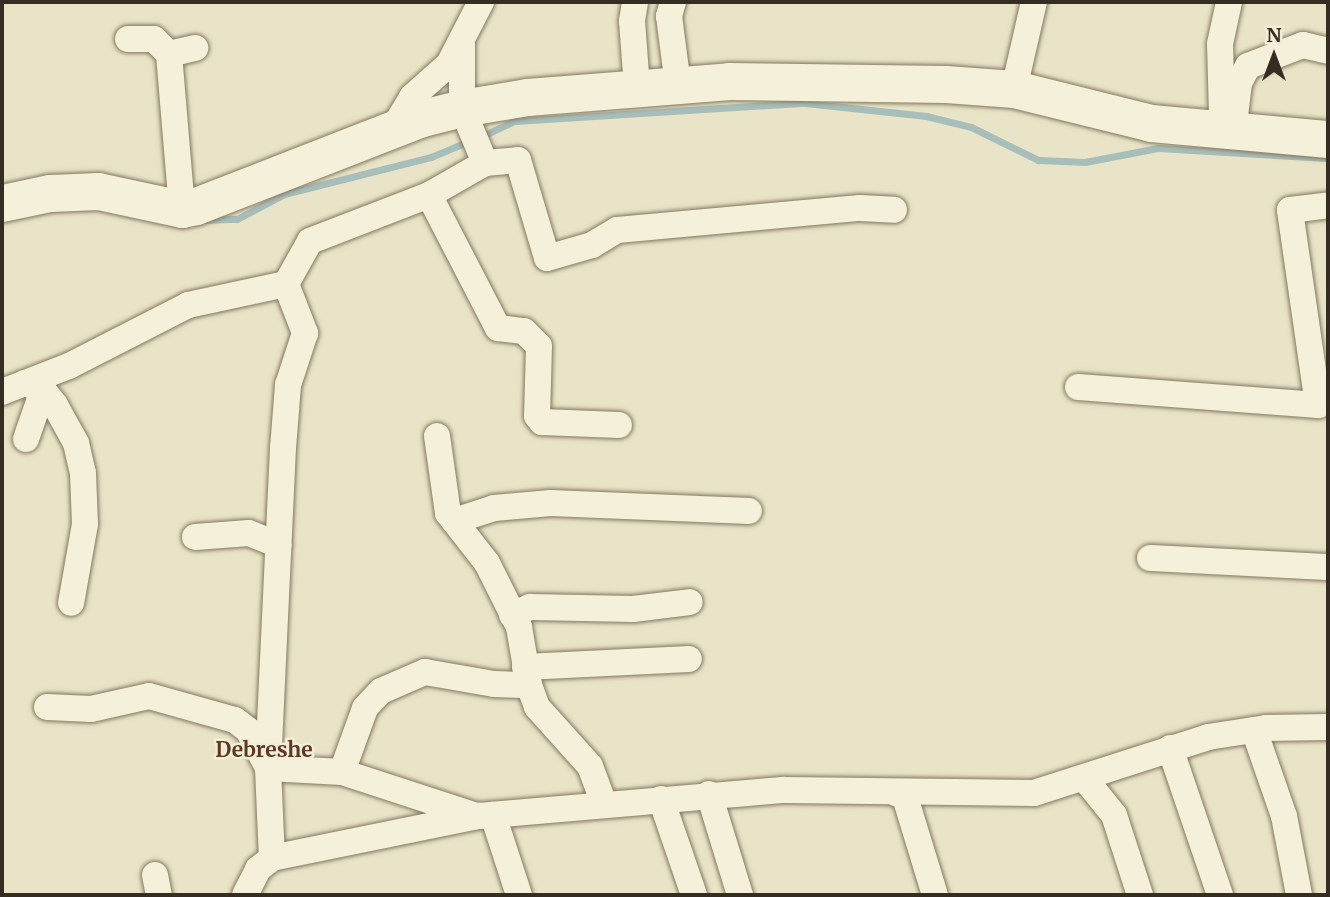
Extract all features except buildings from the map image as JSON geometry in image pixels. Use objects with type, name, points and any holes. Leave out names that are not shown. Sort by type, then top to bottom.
[{"type":"street","points":[[393,129],[412,97],[449,64],[481,2]]},
{"type":"street","points":[[635,2],[632,20],[637,88]]},
{"type":"street","points":[[673,2],[669,16],[678,85]]},
{"type":"street","points":[[1014,89],[1034,2]]},
{"type":"street","points":[[1228,132],[1220,44],[1229,2]]},
{"type":"street","points":[[128,39],[154,39],[169,54],[182,209]]},
{"type":"street","points":[[462,43],[465,116],[482,159]]},
{"type":"street","points":[[1228,132],[1239,83],[1248,66],[1303,45],[1328,51]]},
{"type":"street","points":[[169,54],[195,48]]},
{"type":"street","points":[[2,203],[50,193],[97,191],[182,209],[234,194],[393,129],[465,116],[527,97],[729,81],[919,83],[1014,89],[1151,123],[1328,139]]},
{"type":"street","points":[[23,388],[188,304],[286,284],[310,241],[429,195],[482,159],[518,160],[547,258],[592,245],[617,230],[860,208],[894,210]]},
{"type":"street","points":[[429,195],[498,328],[524,331],[539,346],[537,416],[542,422],[619,425]]},
{"type":"street","points":[[1078,387],[1318,405],[1318,340],[1290,211],[1328,205]]},
{"type":"street","points":[[272,858],[268,768],[288,386],[305,333],[286,284]]},
{"type":"street","points":[[23,388],[26,439]]},
{"type":"street","points":[[23,388],[76,443],[83,472],[85,524],[71,603]]},
{"type":"street","points":[[437,436],[440,477],[454,521],[487,563],[512,615],[537,707],[590,766],[604,804]]},
{"type":"street","points":[[454,521],[494,508],[551,503],[749,511]]},
{"type":"street","points":[[195,537],[249,533],[279,545]]},
{"type":"street","points":[[1150,558],[1328,567]]},
{"type":"street","points":[[512,615],[530,607],[633,609],[690,602]]},
{"type":"street","points":[[342,772],[365,708],[382,691],[425,672],[494,684],[527,676],[689,659]]},
{"type":"street","points":[[47,707],[91,709],[149,696],[235,720],[248,730],[268,768]]},
{"type":"street","points":[[245,895],[258,869],[272,858],[486,816],[709,794],[785,790],[1034,793],[1085,779],[1170,748],[1254,730],[1327,731]]},
{"type":"street","points":[[1254,730],[1284,816],[1299,895]]},
{"type":"street","points":[[1170,748],[1220,895]]},
{"type":"street","points":[[268,768],[342,772],[486,816]]},
{"type":"street","points":[[1085,779],[1114,815],[1140,895]]},
{"type":"street","points":[[896,793],[905,797],[935,895]]},
{"type":"street","points":[[709,794],[740,895]]},
{"type":"street","points":[[661,799],[694,895]]},
{"type":"street","points":[[486,816],[519,895]]},
{"type":"waterway","points":[[480,137],[515,121],[805,103],[926,116],[971,127],[1038,160],[1085,162],[1158,148],[1328,158]]},
{"type":"waterway","points":[[204,220],[237,219],[284,194],[431,157],[469,141]]},
{"type":"district","name":"Debreshe","points":[[264,750]]}]
